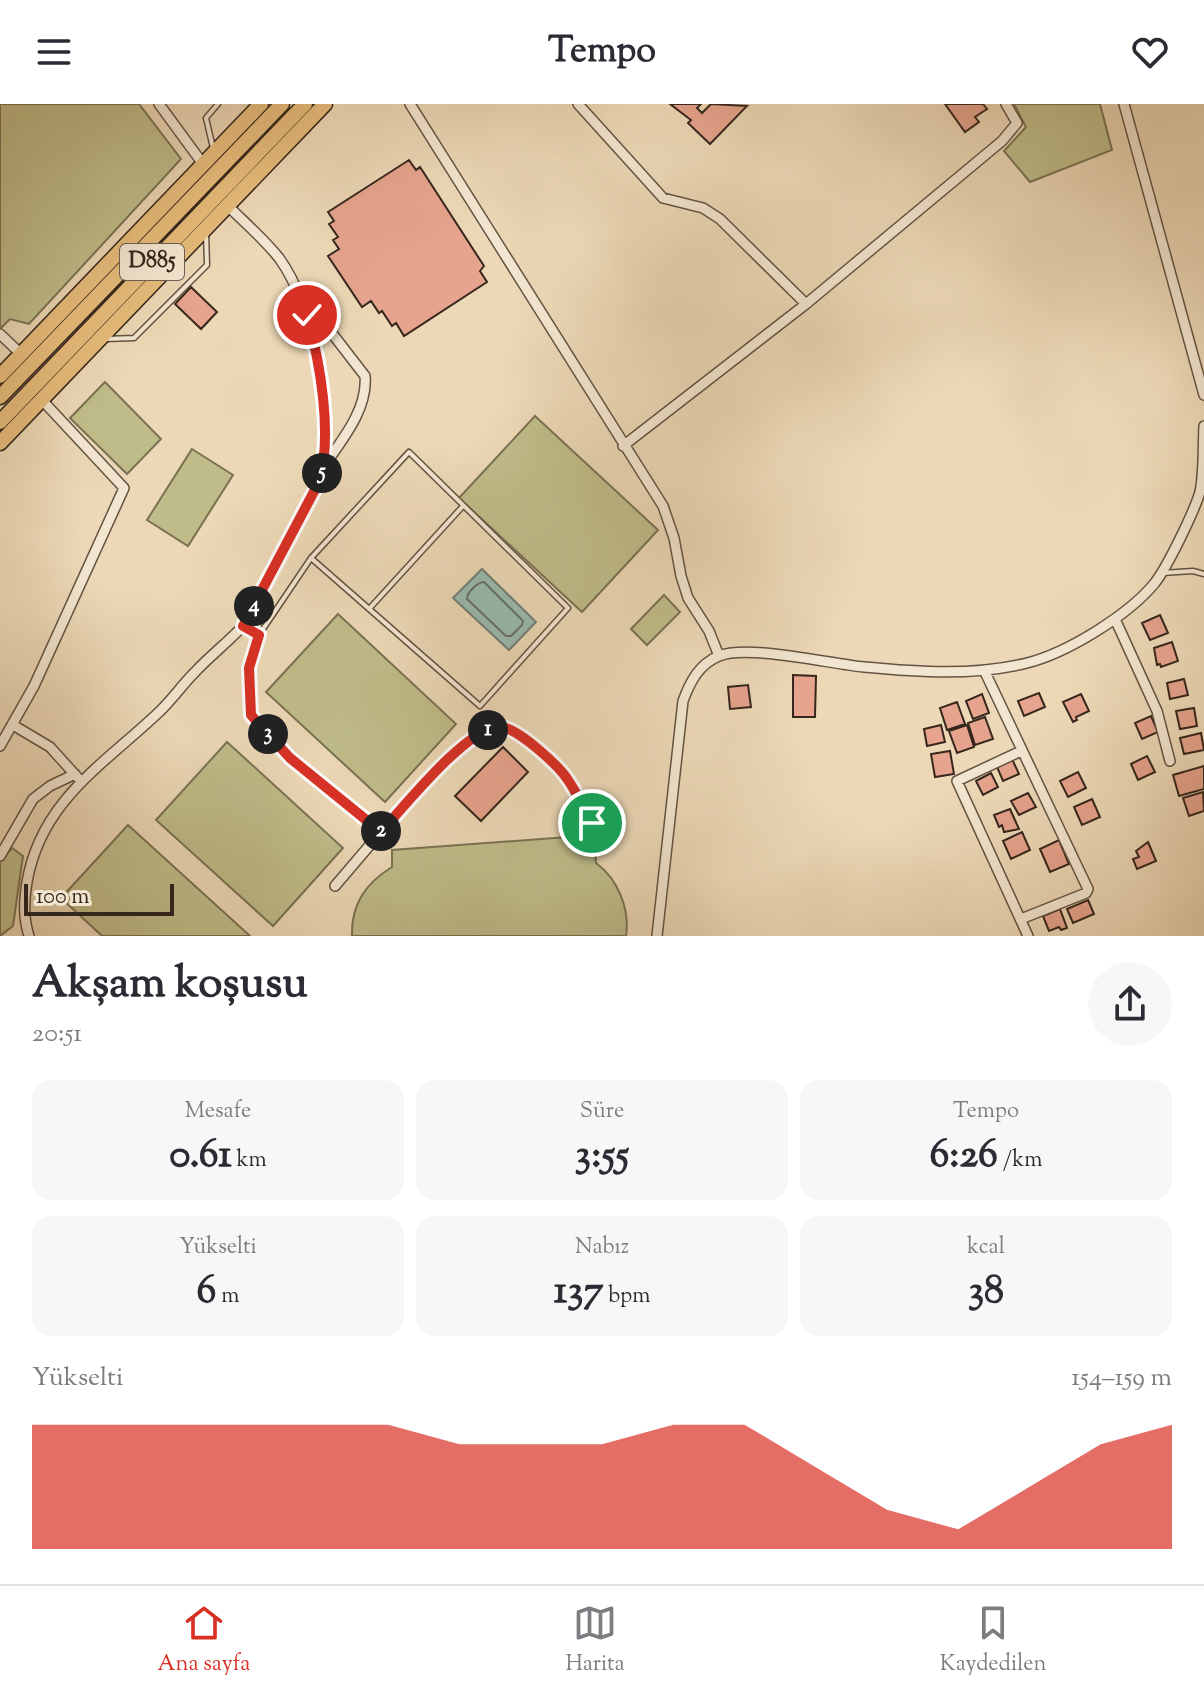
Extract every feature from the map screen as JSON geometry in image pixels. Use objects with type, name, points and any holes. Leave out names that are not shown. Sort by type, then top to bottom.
[{"type":"highway","points":[[0,376],[261,104]]},
{"type":"highway","name":"D885","points":[[0,397],[282,104]]},
{"type":"highway","name":"D885","points":[[0,422],[305,104]]},
{"type":"highway","points":[[0,443],[325,104]]},
{"type":"street","points":[[159,104],[203,164]]},
{"type":"street","points":[[410,104],[663,506],[688,598],[709,631],[719,656]]},
{"type":"street","points":[[578,104],[663,198],[703,208],[720,219],[806,304]]},
{"type":"street","points":[[623,446],[806,304],[1002,141],[1017,123],[1006,104]]},
{"type":"street","points":[[1124,104],[1204,395]]},
{"type":"street","points":[[29,936],[23,906],[30,864],[44,829],[78,778],[160,711],[243,626],[324,468],[348,430],[366,388],[365,376],[297,288],[278,257],[227,205]]},
{"type":"street","points":[[297,288],[315,344],[319,368],[323,398],[324,468]]},
{"type":"street","points":[[0,334],[21,354]]},
{"type":"street","points":[[0,746],[34,686],[124,488],[42,400]]},
{"type":"street","points":[[657,936],[683,701],[691,679],[703,666],[719,656],[750,653],[860,667],[933,672],[984,670],[1025,664],[1051,656],[1115,619],[1155,584],[1201,490],[1204,426]]},
{"type":"street","points":[[1115,619],[1157,711],[1170,761]]},
{"type":"street","points":[[243,626],[259,635],[249,668],[251,715],[290,758],[381,832]]},
{"type":"street","points":[[984,670],[1088,889],[1086,893],[1021,919]]},
{"type":"street","points":[[13,725],[50,747],[78,778]]},
{"type":"street","points":[[335,886],[440,767],[476,734],[500,727],[520,734],[566,777],[592,823]]},
{"type":"street","points":[[1021,751],[957,781],[1028,936]]},
{"type":"street","points":[[0,856],[33,799],[50,786],[78,778]]},
{"type":"lane","points":[[214,152],[206,118],[218,104]]},
{"type":"lane","points":[[99,339],[134,338],[207,265],[206,227]]},
{"type":"lane","points":[[259,635],[311,558],[409,452],[568,608],[480,706],[311,558]]},
{"type":"lane","points":[[369,609],[463,506]]},
{"type":"lane","points":[[1160,573],[1193,571],[1204,574]]},
{"type":"shaded area","points":[[0,104],[139,104],[181,159],[29,324],[10,319],[0,329]]},
{"type":"shaded area","points":[[1014,104],[1100,104],[1112,150],[1030,182],[1004,151],[1026,127]]},
{"type":"shaded area","points":[[105,382],[161,439],[127,474],[70,418]]},
{"type":"shaded area","points":[[535,416],[658,530],[582,612],[459,498]]},
{"type":"shaded area","points":[[192,449],[233,475],[188,546],[147,520]]},
{"type":"shaded area","points":[[664,595],[680,612],[647,645],[631,629]]},
{"type":"shaded area","points":[[338,614],[456,724],[385,802],[266,692]]},
{"type":"shaded area","points":[[227,742],[343,848],[273,926],[156,820]]},
{"type":"shaded area","points":[[128,825],[250,936],[102,936],[61,898]]},
{"type":"shaded area","points":[[594,835],[596,863],[611,877],[621,895],[626,915],[626,936],[352,936],[357,904],[368,887],[392,867],[392,850]]},
{"type":"shaded area","points":[[12,848],[23,856],[13,926],[0,936],[0,861]]},
{"type":"water","points":[[482,569],[536,622],[509,650],[453,598]]},
{"type":"building","points":[[670,104],[701,104],[697,108],[702,113],[711,104],[747,106],[710,144],[688,123],[691,120]]},
{"type":"building","points":[[945,104],[983,104],[987,109],[975,117],[979,122],[965,132]]},
{"type":"building","points":[[409,160],[416,170],[420,167],[484,266],[480,271],[487,282],[404,336],[396,323],[392,326],[371,301],[362,307],[328,256],[339,249],[333,240],[338,237],[329,224],[334,221],[328,212]]},
{"type":"building","points":[[191,287],[217,312],[201,329],[175,304]]},
{"type":"building","points":[[1160,615],[1168,633],[1150,640],[1142,623]]},
{"type":"building","points":[[1172,642],[1178,661],[1161,667],[1157,665],[1154,648]]},
{"type":"building","points":[[793,675],[816,676],[815,717],[793,717]]},
{"type":"building","points":[[1184,679],[1188,695],[1170,699],[1167,683]]},
{"type":"building","points":[[748,685],[751,707],[730,709],[728,687]]},
{"type":"building","points":[[1039,693],[1045,707],[1024,716],[1018,701]]},
{"type":"building","points":[[982,694],[989,713],[973,719],[966,701]]},
{"type":"building","points":[[1081,694],[1089,711],[1076,717],[1077,720],[1073,722],[1063,702]]},
{"type":"building","points":[[957,702],[965,724],[947,730],[940,708]]},
{"type":"building","points":[[1194,708],[1197,726],[1180,729],[1176,711]]},
{"type":"building","points":[[1151,716],[1158,732],[1142,739],[1135,723]]},
{"type":"building","points":[[985,717],[993,739],[975,745],[968,723]]},
{"type":"building","points":[[941,725],[945,742],[927,746],[924,729]]},
{"type":"building","points":[[967,725],[974,747],[957,753],[949,731]]},
{"type":"building","points":[[1201,733],[1204,750],[1184,754],[1180,738]]},
{"type":"building","points":[[503,747],[528,772],[481,821],[455,796]]},
{"type":"building","points":[[950,751],[954,774],[935,777],[931,754]]},
{"type":"building","points":[[1147,756],[1155,772],[1138,780],[1131,764]]},
{"type":"building","points":[[1012,759],[1019,774],[1003,781],[997,767]]},
{"type":"building","points":[[1204,766],[1204,789],[1179,796],[1173,775]]},
{"type":"building","points":[[1078,772],[1086,788],[1068,797],[1060,781]]},
{"type":"building","points":[[991,773],[998,787],[983,795],[976,781]]},
{"type":"building","points":[[1203,792],[1204,811],[1189,816],[1183,798]]},
{"type":"building","points":[[1028,793],[1036,807],[1019,815],[1011,801]]},
{"type":"building","points":[[1092,799],[1100,817],[1082,825],[1074,807]]},
{"type":"building","points":[[1010,809],[1019,829],[1004,832],[994,815]]},
{"type":"building","points":[[1022,832],[1030,850],[1011,859],[1003,841]]},
{"type":"building","points":[[1059,840],[1069,864],[1050,872],[1040,849]]},
{"type":"building","points":[[1148,842],[1156,861],[1137,869],[1133,859],[1139,857],[1136,851]]},
{"type":"building","points":[[1088,900],[1094,914],[1073,923],[1067,909]]},
{"type":"building","points":[[1060,909],[1067,928],[1049,931],[1043,916]]},
{"type":"route","points":[[307,315],[323,398],[324,468],[243,626],[259,635],[249,668],[251,715],[290,758],[381,832],[440,767],[476,734],[500,727],[520,734],[566,777],[592,823]]}]
